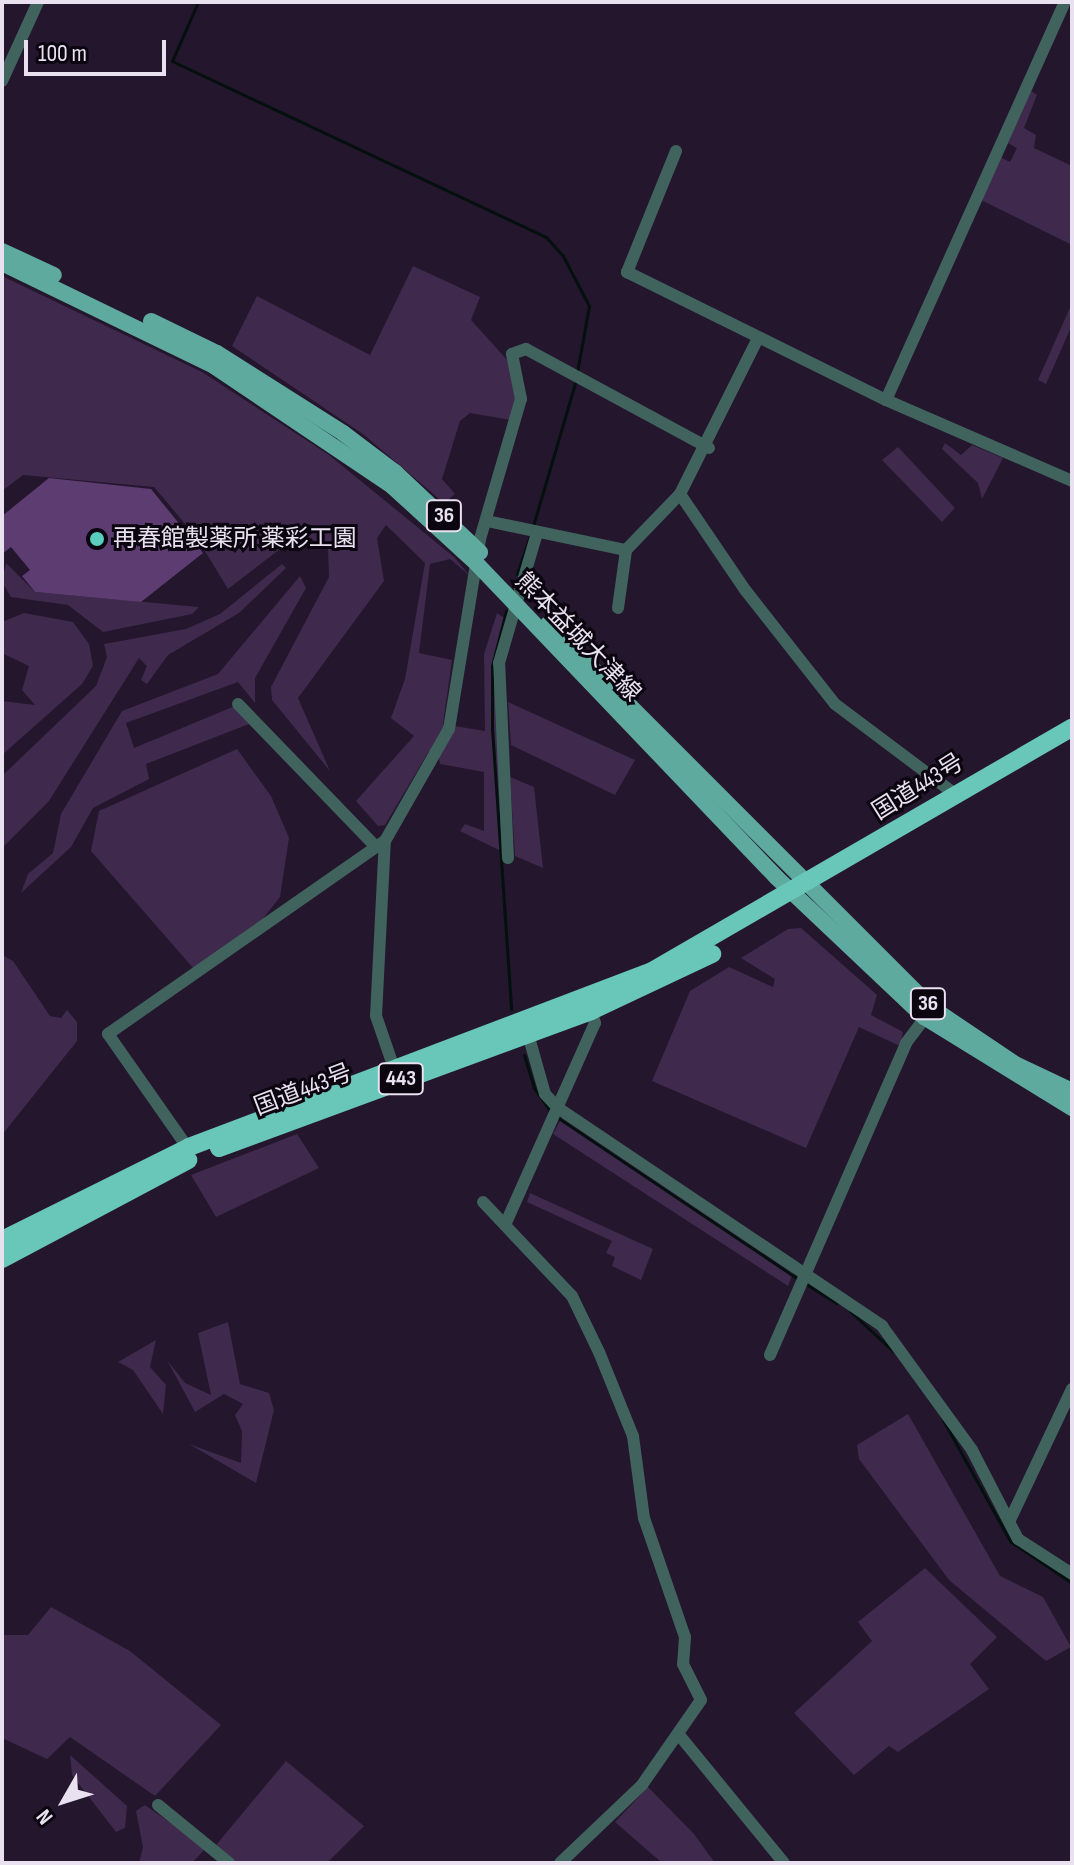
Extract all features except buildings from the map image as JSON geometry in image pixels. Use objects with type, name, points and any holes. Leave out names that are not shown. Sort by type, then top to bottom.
[{"type":"highway","name":"国道443号","points":[[2,1240],[191,1152],[652,971],[800,890],[952,792],[1072,728]]},
{"type":"highway","name":"国道443号","points":[[396,1073],[528,1034],[591,1011],[721,949],[780,912],[800,890]]},
{"type":"highway","name":"国道443号","points":[[2,1259],[191,1152]]},
{"type":"main road","name":"熊本益城大津線","points":[[2,251],[217,353],[281,391],[395,472],[800,890],[928,1013],[1072,1108]]},
{"type":"main road","name":"熊本益城大津線","points":[[2,263],[159,337],[273,402],[392,486],[478,557]]},
{"type":"main road","name":"熊本益城大津線","points":[[928,1013],[1015,1064],[1072,1091]]},
{"type":"street","points":[[2,81],[38,2]]},
{"type":"street","points":[[886,400],[1065,2]]},
{"type":"street","points":[[676,151],[627,272],[886,400],[1072,481]]},
{"type":"street","points":[[618,608],[626,550],[680,494],[709,448],[758,338]]},
{"type":"street","points":[[191,1152],[108,1034],[312,896],[379,843],[449,729],[478,557],[521,399],[512,354],[526,349],[709,448]]},
{"type":"street","points":[[680,494],[746,591],[835,704],[952,792]]},
{"type":"street","points":[[487,521],[626,550]]},
{"type":"street","points":[[508,858],[499,663],[518,602],[532,532]]},
{"type":"street","points":[[238,704],[379,843],[376,1016],[396,1073]]},
{"type":"street","points":[[505,1225],[595,1023],[591,1011]]},
{"type":"street","points":[[770,1355],[906,1043],[928,1013]]},
{"type":"street","points":[[528,1034],[545,1094],[556,1114],[894,1340],[972,1450],[1028,1550],[1072,1574]]},
{"type":"street","points":[[483,1202],[572,1296],[633,1436],[644,1518],[685,1637],[683,1664],[701,1700],[680,1736],[642,1785],[560,1863]]},
{"type":"street","points":[[1010,1520],[1072,1389]]},
{"type":"street","points":[[680,1736],[784,1863]]},
{"type":"street","points":[[158,1805],[229,1863]]},
{"type":"shaded area","points":[[1031,91],[1037,95],[1024,128],[1036,135],[1034,148],[1072,166],[1072,245],[981,200],[1000,157],[1010,162],[1017,148],[1008,143]]},
{"type":"shaded area","points":[[413,266],[480,297],[471,320],[509,362],[517,397],[511,420],[470,413],[460,421],[442,479],[455,494],[444,503],[363,434],[232,346],[257,296],[370,355]]},
{"type":"shaded area","points":[[2,276],[202,372],[329,455],[454,557],[470,576],[450,559],[430,564],[419,653],[452,660],[443,724],[485,731],[484,654],[497,613],[510,622],[495,665],[503,852],[460,831],[465,824],[484,831],[484,772],[440,764],[438,753],[429,751],[385,825],[378,826],[356,801],[414,736],[391,718],[405,679],[425,563],[386,525],[377,538],[384,581],[298,698],[330,771],[272,700],[271,687],[329,577],[328,549],[301,533],[228,589],[197,538],[154,487],[23,475],[2,491]]},
{"type":"shaded area","points":[[1072,303],[1072,325],[1046,384],[1038,380]]},
{"type":"shaded area","points":[[945,443],[961,455],[972,445],[1003,458],[982,499],[978,483],[942,449]]},
{"type":"shaded area","points":[[898,447],[955,508],[942,522],[882,460]]},
{"type":"shaded area","points":[[6,563],[35,592],[199,607],[192,614],[103,632],[68,605],[11,597],[2,582]]},
{"type":"shaded area","points":[[282,564],[286,568],[239,613],[168,655],[147,684],[141,680],[147,666],[139,658],[49,801],[2,848],[2,776],[96,686],[107,657],[104,644],[186,629],[220,614]]},
{"type":"shaded area","points":[[300,576],[306,588],[255,678],[255,703],[238,682],[126,723],[134,748],[235,706],[249,724],[146,764],[149,779],[93,808],[71,847],[21,893],[28,874],[53,853],[61,814],[122,711],[218,674]]},
{"type":"shaded area","points":[[24,613],[73,622],[89,644],[93,666],[82,684],[2,755],[2,701],[35,705],[22,690],[29,666],[2,653],[2,622]]},
{"type":"shaded area","points":[[508,702],[635,760],[615,795],[511,745]]},
{"type":"shaded area","points":[[237,749],[271,796],[289,838],[280,897],[261,921],[194,969],[91,851],[99,811]]},
{"type":"shaded area","points":[[510,777],[534,787],[543,868],[515,856]]},
{"type":"shaded area","points":[[801,928],[877,995],[871,1015],[903,1032],[900,1046],[859,1027],[806,1148],[652,1081],[690,991],[729,967],[773,987],[775,979],[741,958],[788,929]]},
{"type":"shaded area","points":[[2,955],[13,961],[50,1016],[61,1018],[67,1010],[77,1022],[77,1041],[2,1135]]},
{"type":"shaded area","points":[[562,1117],[794,1271],[788,1286],[553,1134]]},
{"type":"shaded area","points":[[297,1134],[319,1168],[216,1217],[191,1175]]},
{"type":"shaded area","points":[[530,1193],[653,1249],[641,1280],[612,1266],[615,1257],[606,1253],[612,1241],[527,1202]]},
{"type":"shaded area","points":[[228,1322],[240,1384],[269,1393],[274,1410],[256,1483],[189,1444],[241,1463],[242,1431],[235,1415],[243,1404],[224,1394],[195,1412],[167,1360],[185,1383],[211,1395],[198,1333]]},
{"type":"shaded area","points":[[156,1340],[150,1367],[166,1385],[163,1414],[133,1370],[118,1362]]},
{"type":"shaded area","points":[[908,1414],[1000,1576],[1043,1597],[1071,1647],[1046,1661],[949,1580],[859,1459],[857,1445]]},
{"type":"shaded area","points":[[925,1568],[997,1637],[970,1664],[989,1689],[898,1752],[889,1746],[854,1775],[794,1713],[872,1641],[858,1622]]},
{"type":"shaded area","points":[[51,1607],[130,1651],[221,1725],[155,1796],[70,1737],[47,1759],[2,1738],[2,1635],[28,1635]]},
{"type":"shaded area","points":[[70,1755],[127,1806],[125,1828],[116,1832],[72,1775]]},
{"type":"shaded area","points":[[286,1761],[364,1826],[327,1863],[237,1863],[216,1845]]},
{"type":"shaded area","points":[[648,1787],[694,1834],[715,1863],[662,1863],[615,1822]]},
{"type":"shaded area","points":[[145,1805],[206,1848],[192,1863],[139,1863],[143,1847],[136,1811]]},
{"type":"waterway","points":[[198,2],[172,61],[546,237],[563,256],[589,306],[577,372]]},
{"type":"waterway","points":[[533,526],[576,380]]},
{"type":"waterway","points":[[517,574],[531,533]]},
{"type":"waterway","points":[[506,611],[492,666],[492,728],[511,1009]]},
{"type":"waterway","points":[[524,1055],[534,1088],[551,1112]]},
{"type":"waterway","points":[[557,1117],[800,1280]]},
{"type":"waterway","points":[[806,1284],[837,1303]]},
{"type":"waterway","points":[[850,1311],[894,1352]]},
{"type":"waterway","points":[[943,1420],[1010,1541],[1072,1583]]},
{"type":"place","name":"再春館製薬所 薬彩工園","points":[[97,539]]}]
